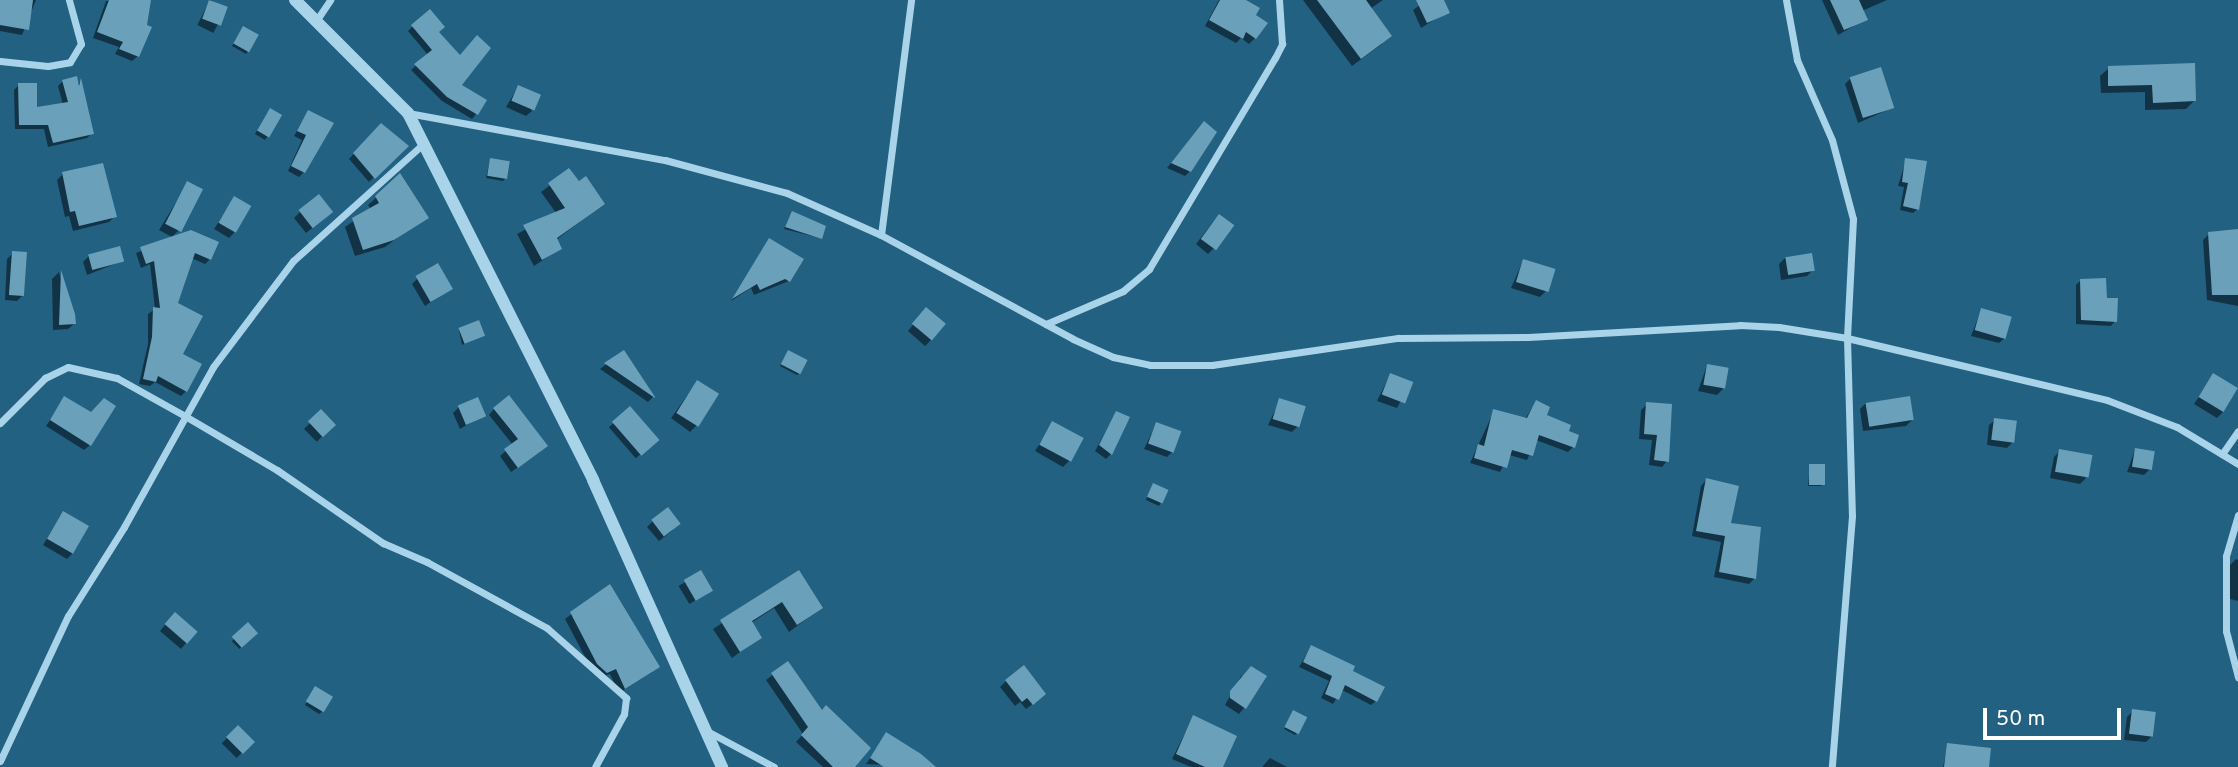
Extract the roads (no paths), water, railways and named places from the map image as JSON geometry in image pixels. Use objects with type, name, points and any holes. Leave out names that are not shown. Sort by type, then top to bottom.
[{"type":"street","points":[[0,61],[48,66],[70,62],[81,44],[69,0]]},
{"type":"street","points":[[295,0],[317,18],[408,113],[593,480],[722,767]]},
{"type":"street","points":[[317,18],[330,0]]},
{"type":"street","points":[[881,235],[911,0]]},
{"type":"street","points":[[1046,324],[1122,291],[1149,269],[1279,51],[1279,0]]},
{"type":"street","points":[[1786,0],[1793,45],[1832,140],[1853,219],[1847,338],[1852,516],[1832,767]]},
{"type":"street","points":[[408,113],[665,160],[787,193],[881,235],[1113,357],[1180,367],[1424,336],[1528,337],[1740,325],[1847,338],[2107,400],[2177,428],[2238,464]]},
{"type":"street","points":[[0,761],[68,616],[229,344],[293,261],[424,143]]},
{"type":"street","points":[[0,423],[45,378],[68,367],[117,378],[185,416],[277,470],[383,544],[427,562],[547,628],[626,698],[624,714],[595,767]]},
{"type":"street","points":[[2222,454],[2238,431]]},
{"type":"street","points":[[2238,515],[2226,556],[2226,631],[2238,677]]},
{"type":"street","points":[[705,730],[774,767]]}]
